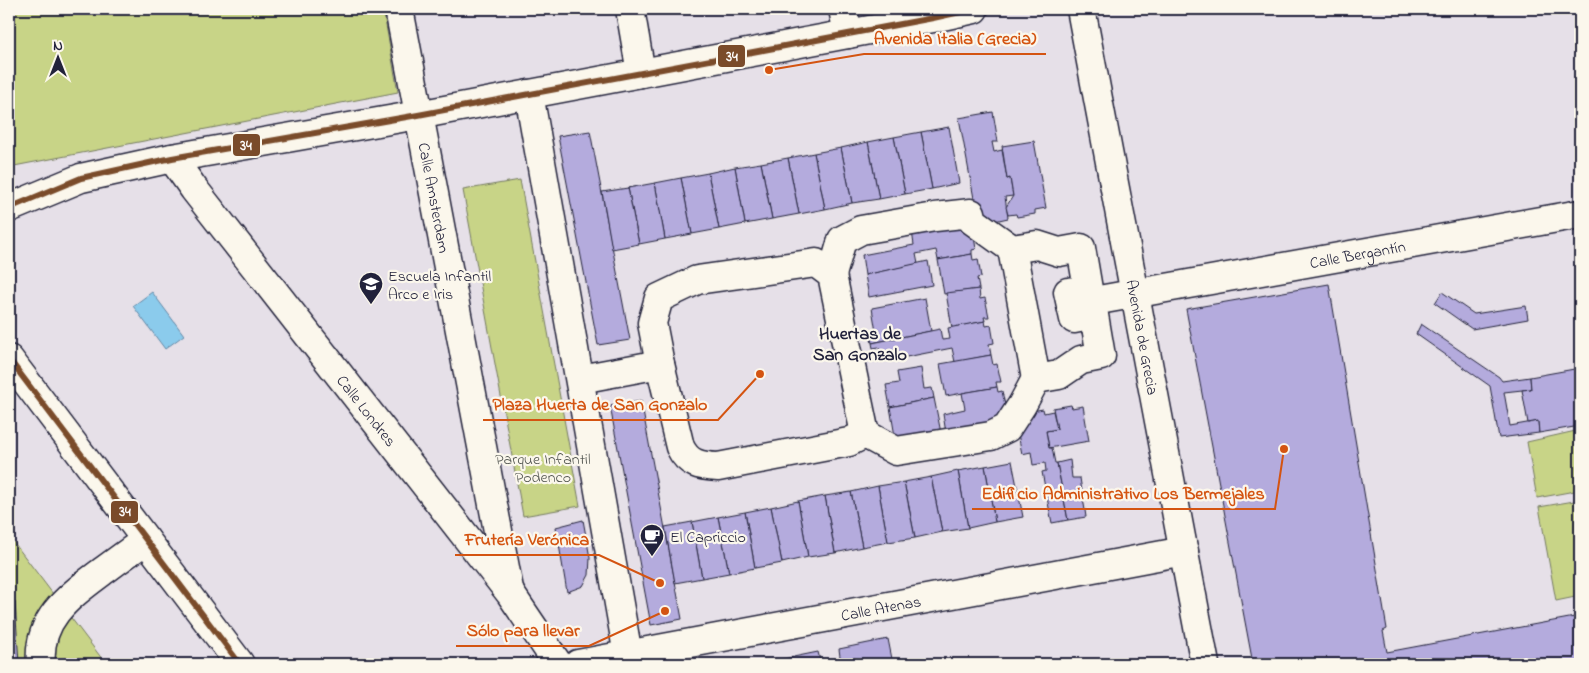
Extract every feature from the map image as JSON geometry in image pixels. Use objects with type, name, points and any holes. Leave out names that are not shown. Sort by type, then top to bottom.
[{"type":"street","name":"Calle Amsterdam","points":[[399,9],[510,593]]},
{"type":"street","points":[[630,9],[641,73]]},
{"type":"street","points":[[9,208],[81,178],[172,158],[418,115],[641,73],[845,21],[974,9]]},
{"type":"street","name":"Avenida de Grecia","points":[[1081,9],[1205,664]]},
{"type":"street","points":[[529,94],[628,655]]},
{"type":"street","name":"Calle Londres","points":[[172,158],[194,189],[510,593],[558,664]]},
{"type":"street","points":[[971,213],[973,220],[1012,250],[1036,379],[1007,428],[991,436],[896,451],[865,434],[832,275],[842,240],[861,230],[935,217],[971,213]]},
{"type":"street","name":"Calle Bergantín","points":[[1071,305],[1580,214]]},
{"type":"street","points":[[1012,250],[1037,245],[1058,252],[1081,248],[1088,289],[1068,292],[1074,319],[1094,315],[1101,356],[1081,360],[1061,374],[1036,379]]},
{"type":"street","points":[[832,275],[816,263],[698,280],[659,298],[652,323],[660,364],[680,447],[684,456],[695,464],[718,467],[849,442],[865,434]]},
{"type":"street","points":[[9,359],[240,664]]},
{"type":"street","points":[[580,379],[660,364]]},
{"type":"street","points":[[41,664],[40,656],[44,635],[50,620],[61,605],[146,540]]},
{"type":"street","name":"Calle Atenas","points":[[578,664],[1184,551]]},
{"type":"green space","points":[[9,9],[383,9],[398,92],[9,167]]},
{"type":"green space","name":"Parque Infantil Podenco","points":[[520,180],[580,506],[523,516],[463,190]]},
{"type":"green space","points":[[1580,430],[1580,490],[1537,498],[1527,442]]},
{"type":"green space","points":[[1580,500],[1580,596],[1556,601],[1539,507]]},
{"type":"green space","points":[[9,536],[106,664],[9,664]]},
{"type":"water","points":[[152,292],[184,335],[165,349],[133,306]]},
{"type":"building","points":[[993,112],[998,142],[992,142],[994,152],[1002,150],[1007,179],[1010,178],[1013,196],[1005,197],[1008,218],[990,222],[978,220],[959,118]]},
{"type":"building","points":[[949,127],[959,183],[932,189],[921,132]]},
{"type":"building","points":[[590,131],[630,340],[598,345],[558,136]]},
{"type":"building","points":[[921,132],[932,189],[905,194],[894,137]]},
{"type":"building","points":[[894,137],[905,194],[879,199],[868,142]]},
{"type":"building","points":[[1034,141],[1046,208],[1035,210],[1035,214],[1017,217],[1016,214],[1008,215],[1006,207],[1013,196],[1010,178],[1007,179],[1002,146]]},
{"type":"building","points":[[868,142],[879,199],[852,203],[841,148]]},
{"type":"building","points":[[841,148],[852,203],[825,209],[814,153]]},
{"type":"building","points":[[814,153],[825,209],[799,214],[788,158]]},
{"type":"building","points":[[788,158],[799,214],[772,219],[761,163]]},
{"type":"building","points":[[761,163],[772,219],[745,224],[735,167]]},
{"type":"building","points":[[735,167],[745,224],[719,229],[708,173]]},
{"type":"building","points":[[708,173],[719,229],[692,234],[681,178]]},
{"type":"building","points":[[681,178],[692,234],[665,239],[655,183]]},
{"type":"building","points":[[655,183],[665,239],[639,244],[628,188]]},
{"type":"building","points":[[628,188],[639,244],[612,249],[602,192]]},
{"type":"building","points":[[966,221],[973,231],[976,249],[972,250],[972,254],[938,260],[936,250],[916,254],[918,264],[865,275],[862,255],[914,245],[912,231]]},
{"type":"building","points":[[972,254],[973,260],[978,259],[981,277],[977,278],[979,289],[944,294],[938,260]]},
{"type":"building","points":[[928,261],[932,285],[869,297],[865,275]]},
{"type":"building","points":[[1329,284],[1387,629],[1383,631],[1387,652],[1580,616],[1580,664],[1253,664],[1186,309]]},
{"type":"building","points":[[979,289],[980,299],[985,298],[989,317],[984,317],[985,321],[952,328],[946,293]]},
{"type":"building","points":[[1442,292],[1474,314],[1526,306],[1528,319],[1472,329],[1435,303]]},
{"type":"building","points":[[925,298],[931,331],[872,343],[871,339],[877,338],[872,308]]},
{"type":"building","points":[[985,321],[986,326],[991,325],[994,343],[989,344],[991,355],[955,362],[952,348],[881,362],[879,347],[873,348],[872,343],[940,329],[942,340],[950,339],[948,328]]},
{"type":"building","points":[[1421,324],[1499,377],[1502,381],[1530,377],[1531,389],[1504,392],[1510,426],[1538,421],[1539,433],[1499,438],[1490,386],[1416,334]]},
{"type":"building","points":[[991,355],[993,365],[997,364],[1001,382],[996,382],[997,387],[946,396],[940,364]]},
{"type":"building","points":[[921,368],[924,389],[932,388],[934,398],[890,407],[886,385],[899,383],[897,372]]},
{"type":"building","points":[[1580,368],[1580,426],[1539,433],[1538,421],[1528,423],[1522,390],[1531,389],[1530,377]]},
{"type":"building","points":[[997,387],[998,392],[1002,391],[1006,410],[1001,410],[1004,422],[946,433],[943,414],[965,409],[962,393]]},
{"type":"building","points":[[934,398],[941,433],[896,442],[890,407]]},
{"type":"building","points":[[641,401],[682,619],[651,625],[610,406]]},
{"type":"building","points":[[1071,405],[1072,408],[1083,406],[1089,441],[1049,448],[1046,431],[1057,429],[1053,408]]},
{"type":"building","points":[[1043,409],[1044,413],[1053,411],[1057,429],[1046,431],[1049,448],[1052,448],[1055,463],[1057,463],[1068,520],[1052,523],[1042,472],[1046,471],[1045,463],[1033,465],[1031,452],[1022,454],[1015,419],[1026,412]]},
{"type":"building","points":[[1070,460],[1072,478],[1080,478],[1086,517],[1068,520],[1057,463]]},
{"type":"building","points":[[1012,461],[1023,517],[995,522],[985,466]]},
{"type":"building","points":[[985,466],[995,522],[968,528],[958,471]]},
{"type":"building","points":[[958,471],[968,528],[942,532],[931,477]]},
{"type":"building","points":[[931,477],[942,532],[915,538],[904,482]]},
{"type":"building","points":[[904,482],[915,538],[888,542],[878,486]]},
{"type":"building","points":[[878,486],[888,542],[862,547],[851,492]]},
{"type":"building","points":[[851,492],[862,547],[835,553],[825,496]]},
{"type":"building","points":[[825,496],[835,553],[808,557],[798,501]]},
{"type":"building","points":[[798,501],[808,557],[782,563],[771,507]]},
{"type":"building","points":[[771,507],[782,563],[755,568],[745,512]]},
{"type":"building","points":[[745,512],[755,568],[729,573],[718,517]]},
{"type":"building","points":[[718,517],[729,573],[702,578],[692,522]]},
{"type":"building","points":[[583,520],[590,558],[589,575],[583,586],[567,592],[556,527]]},
{"type":"building","points":[[692,522],[702,578],[675,583],[665,527]]},
{"type":"building","points":[[9,602],[15,602],[19,664],[9,664]]},
{"type":"building","points":[[888,639],[893,664],[841,664],[839,649]]},
{"type":"building","points":[[818,652],[821,664],[769,664],[769,662]]},
{"type":"transit line","name":"34","points":[[9,208],[81,178],[172,158],[418,115],[974,9]]},
{"type":"transit line","name":"34","points":[[9,359],[240,664]]},
{"type":"place","name":"Avenida Italia (Grecia)","points":[[769,70]]},
{"type":"place","name":"Escuela Infantil Arco e Iris","points":[[371,305]]},
{"type":"place","name":"Plaza Huerta de San Gonzalo","points":[[760,374]]},
{"type":"place","name":"Edificio Administrativo Los Bermejales","points":[[1284,449]]},
{"type":"place","name":"El Capriccio","points":[[652,557]]},
{"type":"place","name":"Frutería Verónica","points":[[660,583]]},
{"type":"place","name":"Sólo para llevar","points":[[665,611]]},
{"type":"district","name":"Huertas de San Gonzalo","points":[[860,343]]}]
